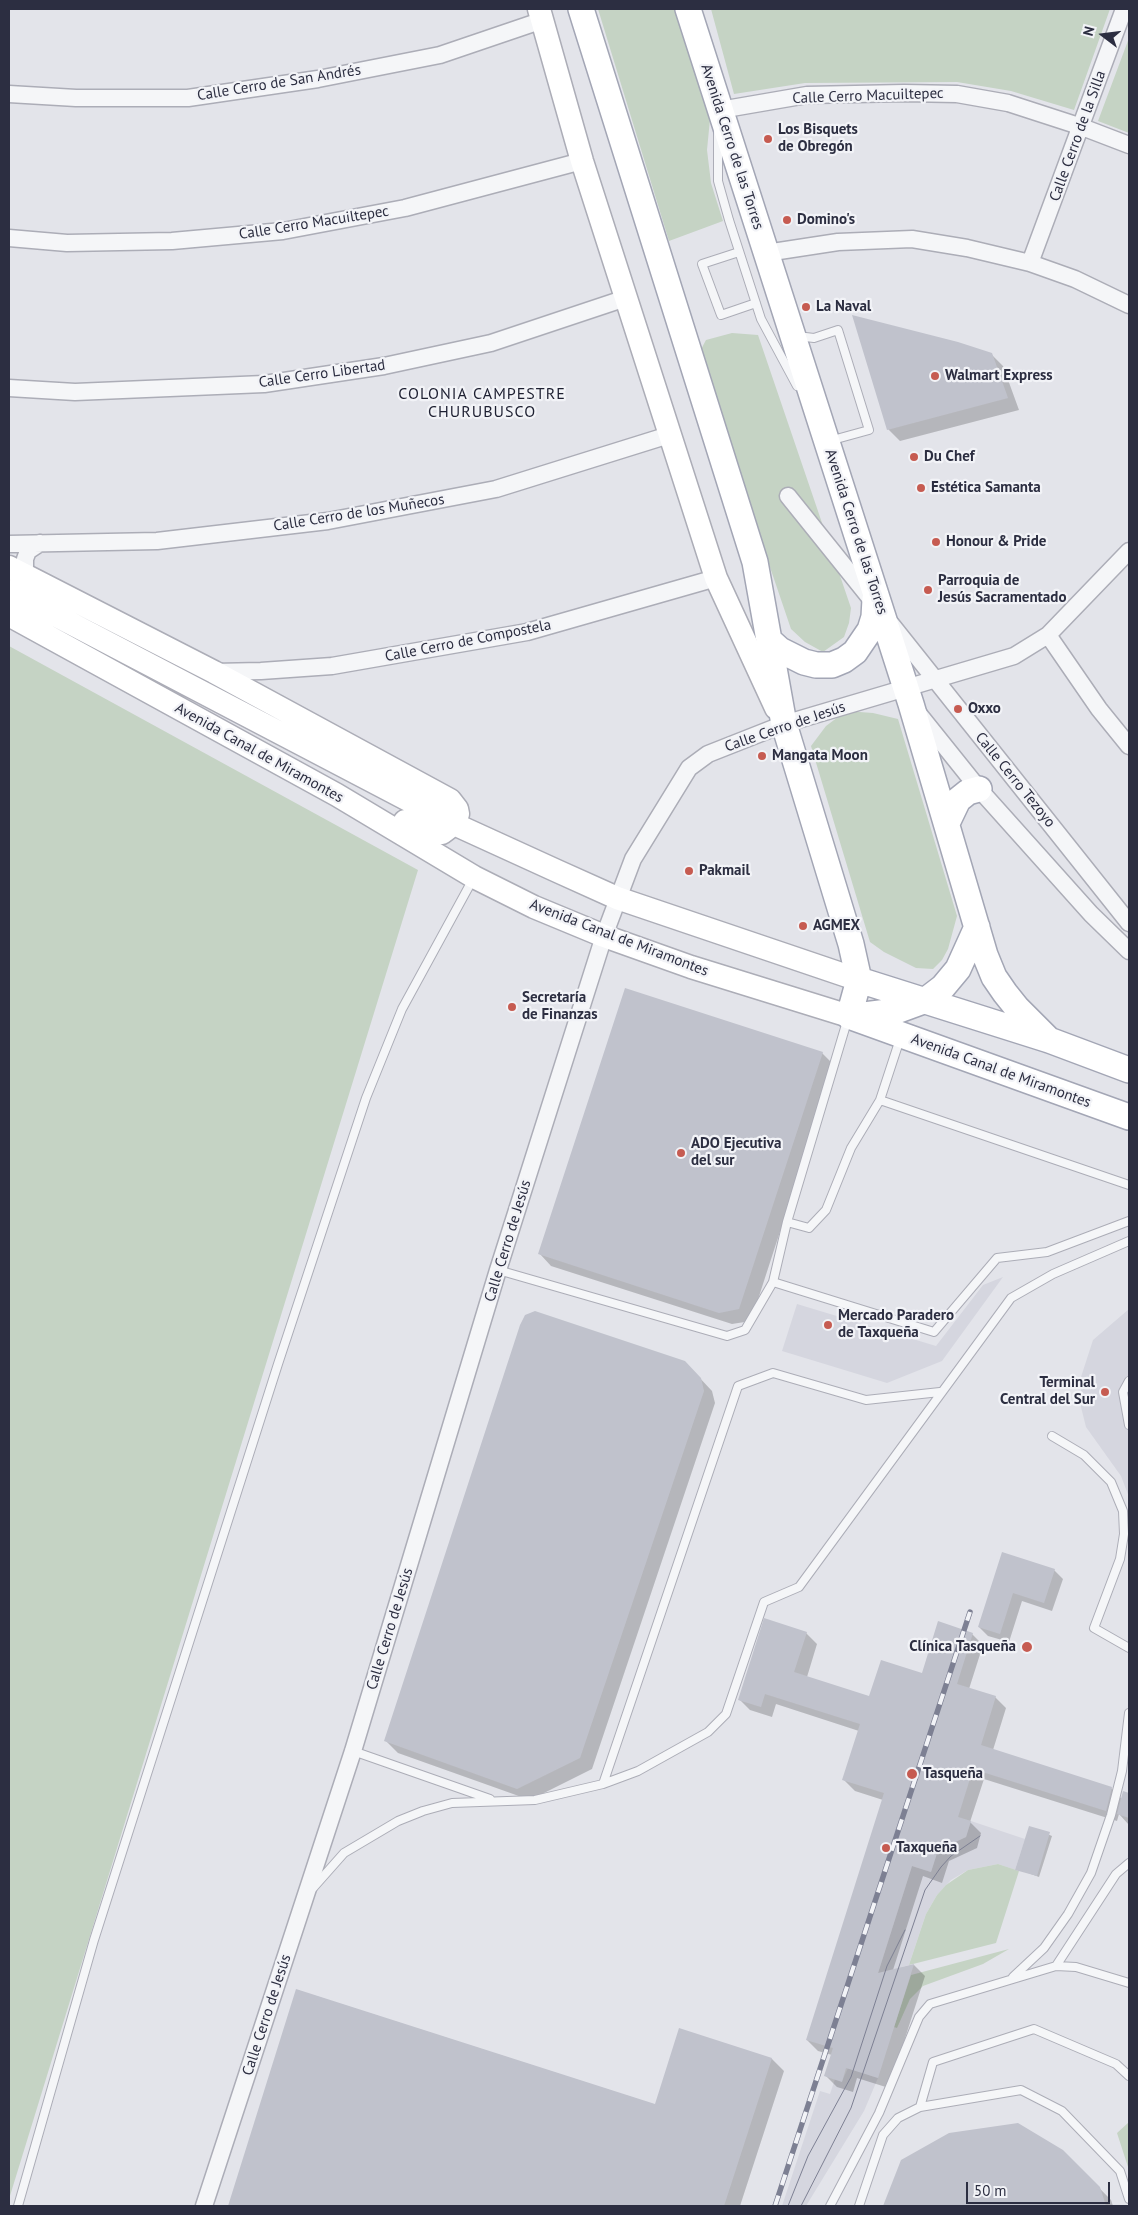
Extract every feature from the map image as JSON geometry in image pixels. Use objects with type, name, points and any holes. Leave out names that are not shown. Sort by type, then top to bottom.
[{"type":"main road","points":[[581,9],[755,562],[784,724],[851,944],[860,980],[849,1016],[896,1012],[926,1000],[942,987],[958,969],[977,927]]},
{"type":"main road","name":"Avenida Cerro de las Torres","points":[[688,9],[908,696],[977,927],[994,977],[1017,1008],[1049,1040]]},
{"type":"main road","points":[[541,14],[582,161],[716,578],[784,724]]},
{"type":"main road","points":[[18,572],[214,672],[450,800],[457,808],[458,814],[454,824],[442,833],[428,834],[374,804],[336,795]]},
{"type":"main road","points":[[769,640],[780,650],[804,662],[816,665],[832,665],[844,660],[855,652],[870,630],[874,617],[874,590]]},
{"type":"main road","name":"Avenida Canal de Miramontes","points":[[9,591],[454,824],[617,898],[860,980],[1049,1040],[1129,1070]]},
{"type":"main road","name":"Avenida Canal de Miramontes","points":[[9,614],[336,795],[474,877],[534,907],[604,936],[691,967],[849,1016],[1129,1117]]},
{"type":"main road","points":[[947,823],[958,800],[968,792],[979,789]]},
{"type":"street","name":"Calle Cerro de la Silla","points":[[1030,263],[1082,127],[1124,9]]},
{"type":"street","name":"Calle Cerro de San Andrés","points":[[9,94],[76,98],[188,98],[318,79],[440,55],[541,14]]},
{"type":"street","name":"Calle Cerro Macuiltepec","points":[[720,110],[806,95],[904,92],[957,94],[1008,103],[1082,127],[1129,145]]},
{"type":"street","name":"Calle Cerro Macuiltepec","points":[[9,238],[67,243],[172,241],[283,231],[405,208],[582,161]]},
{"type":"street","points":[[766,253],[838,242],[912,239],[967,248],[1030,263],[1075,279],[1129,305]]},
{"type":"street","name":"Calle Cerro Libertad","points":[[9,388],[75,392],[264,384],[384,366],[491,343],[626,298]]},
{"type":"street","name":"Calle Cerro de los Muñecos","points":[[9,544],[157,540],[328,521],[496,489],[669,435]]},
{"type":"street","name":"Calle Cerro Tezoyo","points":[[788,496],[1129,923]]},
{"type":"street","points":[[18,572],[25,571],[25,559],[28,551],[40,543]]},
{"type":"street","name":"Calle Cerro de Jesús","points":[[204,2206],[353,1751],[498,1270],[604,936],[633,859],[689,768],[708,754],[784,724],[908,696],[1014,656],[1048,635],[1129,551]]},
{"type":"street","name":"Calle Cerro de Compostela","points":[[214,672],[332,666],[527,632],[716,578]]},
{"type":"street","points":[[1048,635],[1100,709],[1129,746]]},
{"type":"street","name":"Calle Cerro Tezoyo","points":[[908,696],[979,789],[1091,914],[1129,951]]},
{"type":"lane","points":[[720,110],[717,140],[718,181],[761,320],[826,438],[868,430],[838,330],[814,338],[793,336]]},
{"type":"lane","points":[[739,252],[702,264],[722,315],[756,303]]},
{"type":"lane","points":[[18,2206],[94,1940],[278,1364],[366,1098],[402,1009],[474,877]]},
{"type":"lane","points":[[498,1270],[726,1336],[745,1330],[772,1282],[786,1222],[849,1016]]},
{"type":"lane","points":[[786,1222],[809,1228],[826,1210],[851,1148],[880,1100],[901,1035]]},
{"type":"lane","points":[[880,1100],[1129,1185]]},
{"type":"lane","points":[[772,1282],[934,1332],[997,1258],[1047,1252],[1129,1221]]},
{"type":"lane","points":[[306,1895],[344,1853],[398,1821],[452,1802],[535,1800],[603,1784],[638,1771],[708,1732],[726,1714],[764,1602],[799,1587],[940,1392],[1011,1298],[1053,1274],[1129,1241]]},
{"type":"lane","points":[[603,1784],[738,1386],[773,1373],[866,1400],[940,1392]]},
{"type":"lane","points":[[1129,1381],[1123,1392],[1129,1424]]},
{"type":"lane","points":[[1052,1436],[1084,1455],[1111,1482],[1123,1511],[1124,1534],[1120,1558],[1094,1628],[1129,1648]]},
{"type":"lane","points":[[1012,1978],[1044,1948],[1068,1914],[1091,1873],[1111,1815],[1122,1771],[1129,1713]]},
{"type":"lane","points":[[353,1751],[496,1801]]},
{"type":"lane","points":[[1056,1966],[1116,1874],[1129,1863]]},
{"type":"lane","points":[[830,2206],[879,2112],[919,2017],[930,2004],[1056,1966],[1076,1967],[1129,1983]]},
{"type":"lane","points":[[920,2107],[934,2062],[1034,2029],[1116,2064],[1129,2076]]},
{"type":"lane","points":[[858,2206],[883,2135],[898,2118],[920,2107],[1021,2090],[1062,2111],[1120,2171],[1129,2199]]},
{"type":"shaded area","name":"Mercado Paradero de Taxqueña","points":[[1003,1277],[942,1361],[887,1383],[782,1351],[797,1304],[936,1346],[983,1285]]},
{"type":"shaded area","name":"Terminal Central del Sur","points":[[1129,1309],[1129,1497],[1121,1476],[1086,1427],[1081,1407],[1081,1377],[1093,1340]]},
{"type":"shaded area","points":[[971,1821],[1025,1839],[1015,1870],[998,1864],[968,1870],[951,1880],[937,1895],[926,1914],[909,1965],[902,1967],[869,2075],[878,2078],[864,2111],[806,2206],[782,2206],[820,2091],[830,2094],[835,2079],[842,2081],[848,2068],[912,1866],[931,1872],[938,1850],[966,1837]]},
{"type":"green space","points":[[598,9],[680,9],[711,109],[707,150],[711,183],[723,221],[669,241]]},
{"type":"green space","points":[[711,9],[1110,9],[1074,110],[1011,91],[957,82],[805,83],[734,94]]},
{"type":"green space","points":[[1129,38],[1129,133],[1098,121]]},
{"type":"green space","points":[[732,333],[758,335],[851,608],[849,623],[844,637],[823,652],[805,642],[791,629],[698,355],[706,340]]},
{"type":"green space","points":[[9,646],[418,870],[9,2199]]},
{"type":"green space","points":[[846,711],[873,713],[898,719],[957,916],[948,949],[942,960],[933,969],[916,968],[884,952],[870,942],[811,746],[826,726]]},
{"type":"green space","points":[[998,1864],[1019,1871],[996,1943],[909,1965],[926,1914],[937,1895],[946,1885],[968,1870]]},
{"type":"green space","points":[[1009,1949],[983,1964],[923,1986],[910,1999],[897,2028],[894,2027],[911,1975]]},
{"type":"green space","points":[[1129,2122],[1129,2170],[1117,2133]]},
{"type":"building","name":"Walmart Express","points":[[852,315],[958,342],[992,353],[1008,398],[887,430]]},
{"type":"building","name":"ADO Ejecutiva del sur","points":[[625,988],[823,1052],[739,1309],[719,1313],[538,1254]]},
{"type":"building","points":[[535,1311],[685,1361],[701,1378],[704,1391],[580,1758],[517,1789],[384,1741],[520,1325],[525,1315]]},
{"type":"building","points":[[1002,1552],[1055,1569],[1044,1603],[1013,1593],[1000,1634],[978,1627]]},
{"type":"building","name":"Taxqueña","points":[[764,1618],[807,1632],[794,1672],[869,1696],[881,1660],[922,1673],[938,1621],[973,1633],[957,1684],[996,1696],[981,1745],[1112,1787],[1106,1811],[973,1769],[958,1817],[971,1821],[966,1837],[938,1850],[931,1872],[912,1866],[878,1973],[914,1964],[878,2078],[846,2068],[842,2082],[824,2076],[833,2048],[806,2040],[884,1793],[842,1780],[860,1724],[765,1694],[761,1707],[738,1700]]},
{"type":"building","points":[[1123,1791],[1129,1793],[1129,1818],[1117,1814]]},
{"type":"building","points":[[1029,1826],[1050,1832],[1037,1876],[1015,1870]]},
{"type":"building","points":[[296,1989],[655,2104],[679,2028],[772,2058],[724,2206],[228,2206]]},
{"type":"building","points":[[1018,2123],[1063,2150],[1100,2187],[1106,2206],[883,2206],[901,2160],[949,2133]]},
{"type":"tram line","points":[[801,2206],[851,2108],[925,1890],[951,1856],[980,1836]]},
{"type":"tram line","points":[[788,2206],[808,2156],[851,2077],[887,1966],[905,1930]]},
{"type":"railway","points":[[775,2206],[970,1612]]},
{"type":"place","name":"Los Bisquets de Obregón","points":[[768,139]]},
{"type":"place","name":"Domino's","points":[[787,220]]},
{"type":"place","name":"La Naval","points":[[806,307]]},
{"type":"place","name":"Walmart Express","points":[[935,376]]},
{"type":"place","name":"Du Chef","points":[[914,457]]},
{"type":"place","name":"Estética Samanta","points":[[921,488]]},
{"type":"place","name":"Honour & Pride","points":[[936,542]]},
{"type":"place","name":"Parroquia de Jesús Sacramentado","points":[[928,590]]},
{"type":"place","name":"Oxxo","points":[[958,709]]},
{"type":"place","name":"Mangata Moon","points":[[762,756]]},
{"type":"place","name":"Pakmail","points":[[689,871]]},
{"type":"place","name":"AGMEX","points":[[803,926]]},
{"type":"place","name":"Secretaría de Finanzas","points":[[512,1007]]},
{"type":"place","name":"ADO Ejecutiva del sur","points":[[681,1153]]},
{"type":"place","name":"Mercado Paradero de Taxqueña","points":[[828,1325]]},
{"type":"place","name":"Terminal Central del Sur","points":[[1105,1392]]},
{"type":"place","name":"Clínica Tasqueña","points":[[1027,1647]]},
{"type":"place","name":"Tasqueña","points":[[912,1774]]},
{"type":"place","name":"Taxqueña","points":[[886,1848]]},
{"type":"district","name":"COLONIA CAMPESTRE CHURUBUSCO","points":[[482,403]]}]
